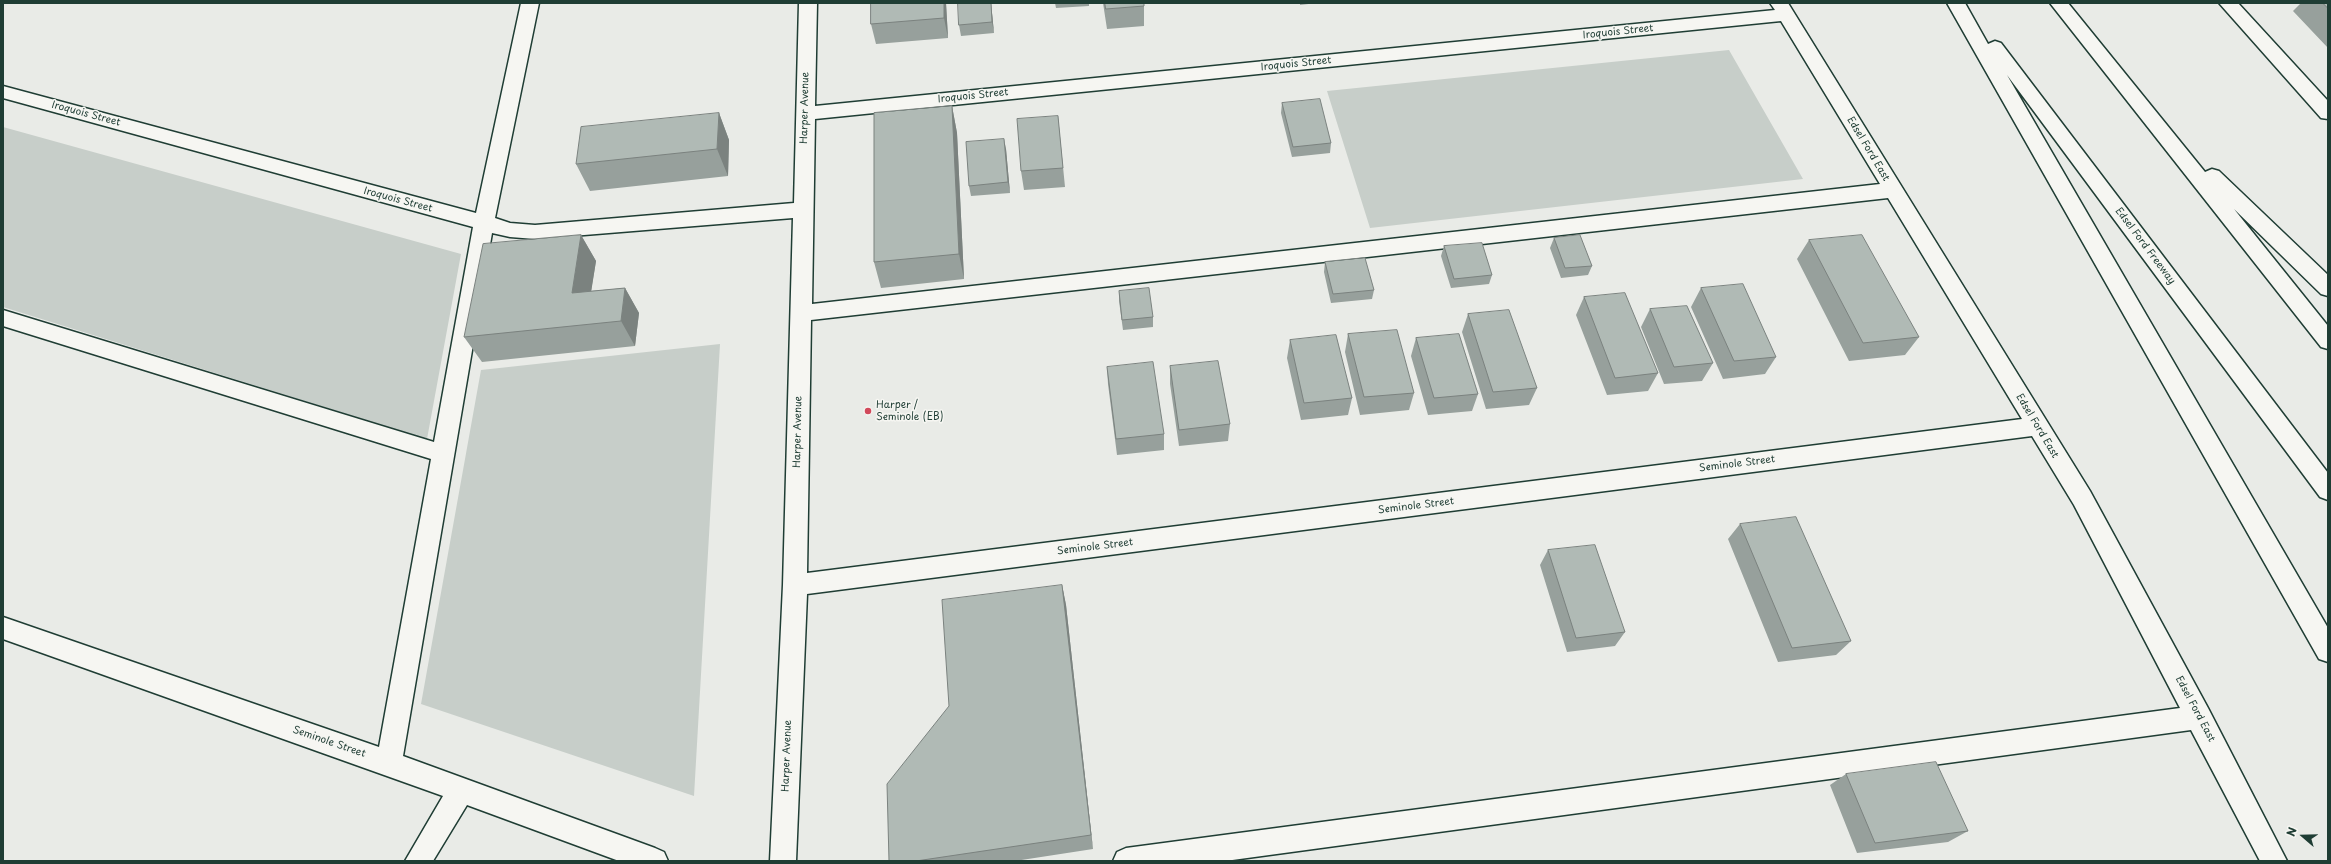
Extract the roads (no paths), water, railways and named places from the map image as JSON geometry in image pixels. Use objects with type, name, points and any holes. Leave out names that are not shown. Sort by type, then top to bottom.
[{"type":"main road","points":[[389,763],[484,223],[530,3]]},
{"type":"main road","name":"Harper Avenue","points":[[783,861],[795,585],[808,3]]},
{"type":"main road","points":[[1956,3],[2328,651]]},
{"type":"main road","name":"Edsel Ford Freeway","points":[[1962,3],[2328,490]]},
{"type":"main road","points":[[2058,3],[2152,117],[2328,341]]},
{"type":"main road","points":[[2228,3],[2328,113]]},
{"type":"main road","name":"Iroquois Street","points":[[805,113],[1783,9]]},
{"type":"main road","name":"Edsel Ford East","points":[[1783,9],[2082,498],[2274,861]]},
{"type":"main road","name":"Iroquois Street","points":[[3,92],[510,230],[535,232],[803,210]]},
{"type":"main road","points":[[2152,117],[2328,288]]},
{"type":"main road","points":[[801,313],[1894,190]]},
{"type":"main road","points":[[3,318],[444,454]]},
{"type":"main road","name":"Seminole Street","points":[[795,585],[2038,426]]},
{"type":"main road","name":"Seminole Street","points":[[3,628],[389,763],[655,861]]},
{"type":"main road","points":[[1126,861],[2199,717]]},
{"type":"main road","points":[[418,861],[461,790]]},
{"type":"place","name":"Harper / Seminole (EB)","points":[[868,411]]}]
